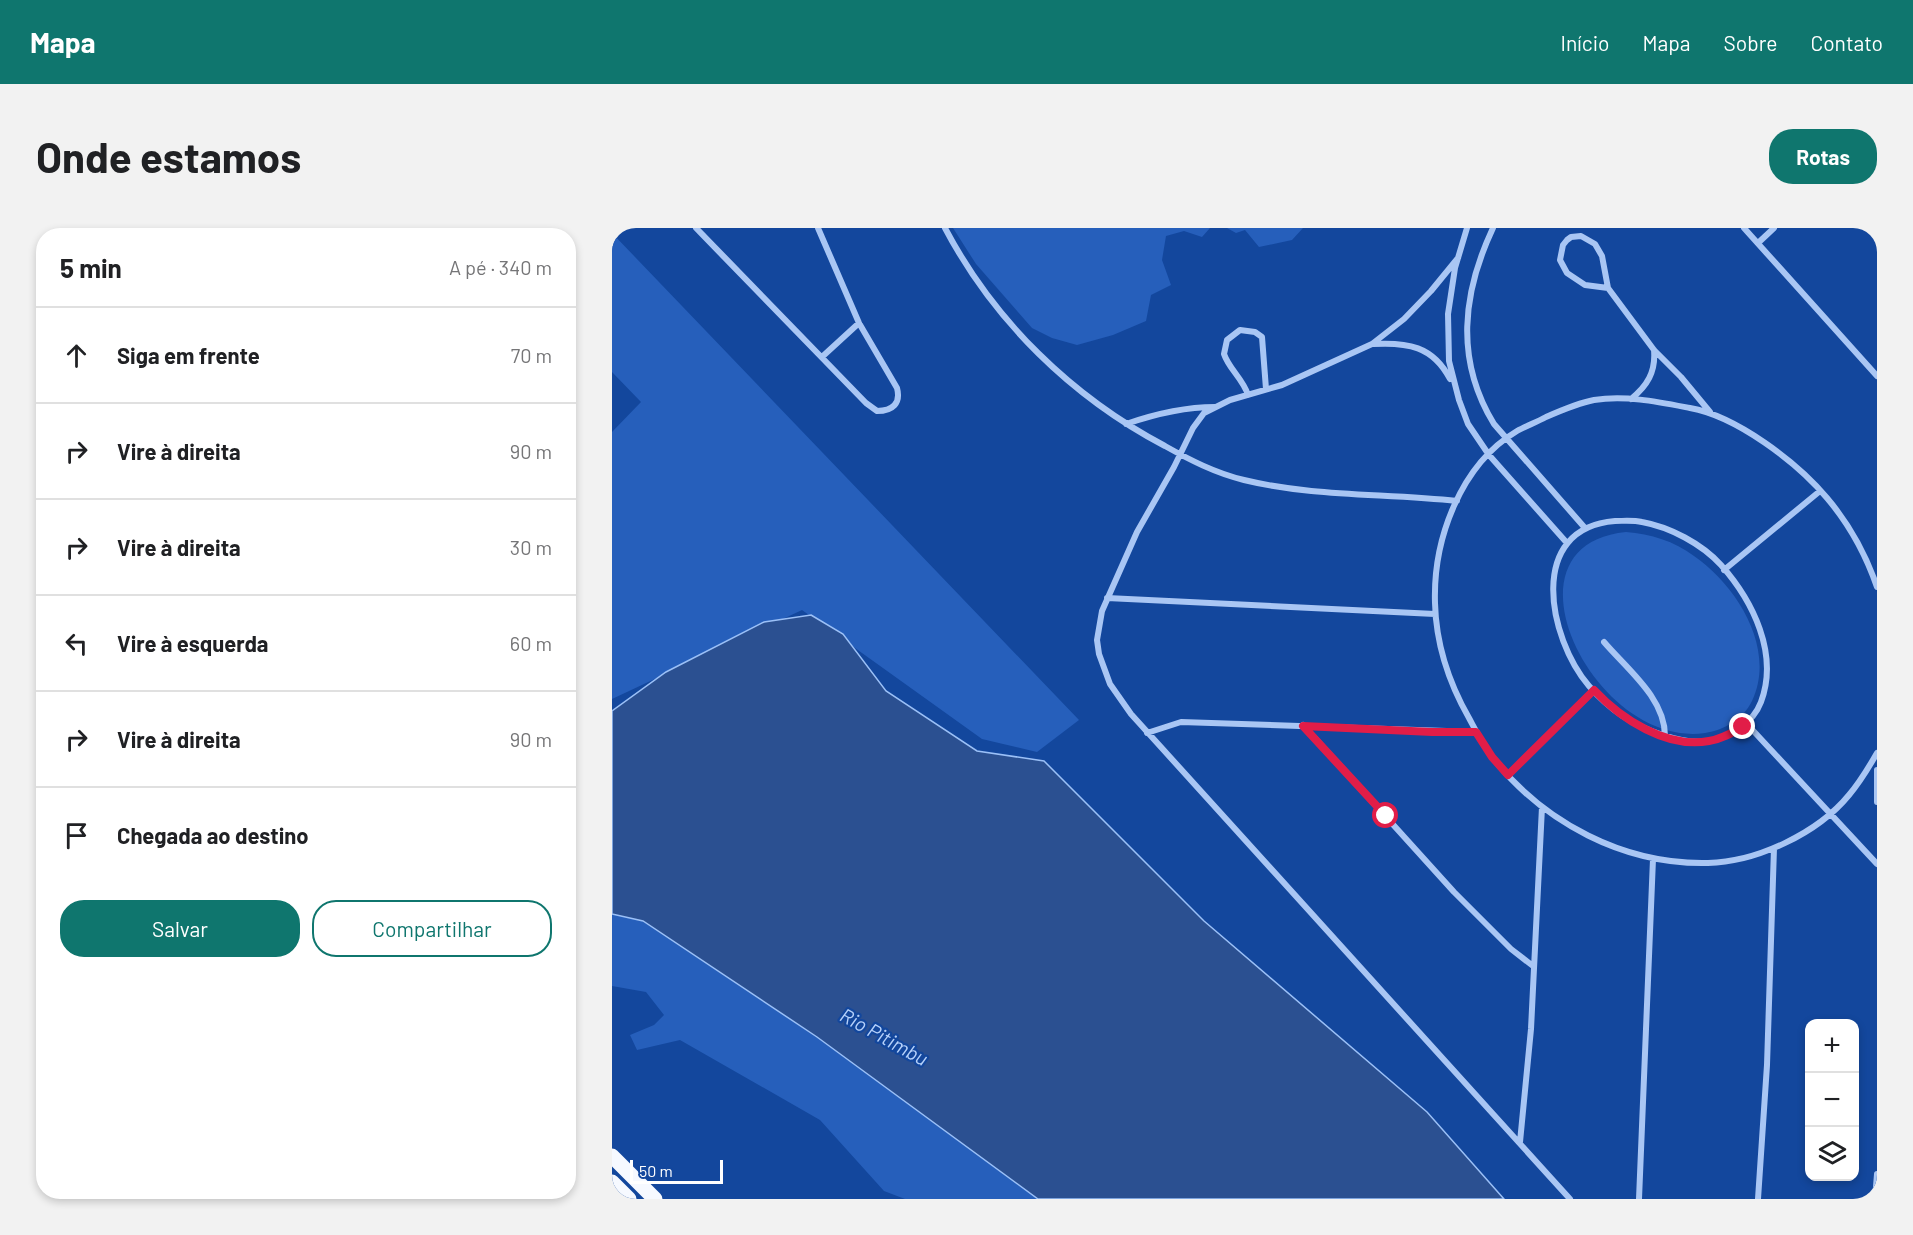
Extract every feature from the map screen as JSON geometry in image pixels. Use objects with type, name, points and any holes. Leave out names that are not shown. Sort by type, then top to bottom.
[{"type":"main road","points":[[612,1156],[655,1199]]},
{"type":"main road","points":[[612,1182],[629,1199]]},
{"type":"street","points":[[696,228],[871,407],[877,411],[892,408],[899,397],[897,388],[859,323],[818,228]]},
{"type":"street","points":[[945,228],[987,295],[1041,357],[1088,398],[1126,424],[1180,454],[1205,467],[1230,476],[1284,488],[1348,495],[1457,501]]},
{"type":"street","points":[[1467,228],[1450,296],[1447,330],[1449,361],[1455,388],[1468,424],[1489,455],[1567,543]]},
{"type":"street","points":[[1493,228],[1478,264],[1473,284],[1467,318],[1469,363],[1479,395],[1494,424],[1585,528]]},
{"type":"street","points":[[1744,228],[1877,376]]},
{"type":"street","points":[[1758,243],[1774,228]]},
{"type":"street","points":[[1608,288],[1585,285],[1567,273],[1560,260],[1563,245],[1567,240],[1581,236],[1595,244],[1602,256],[1608,288],[1654,350],[1681,377],[1710,412]]},
{"type":"street","points":[[1458,258],[1420,303],[1372,344],[1282,385],[1248,394],[1203,413],[1137,532],[1107,598],[1097,640],[1099,654],[1115,691],[1131,714],[1570,1199]]},
{"type":"street","points":[[823,356],[859,323]]},
{"type":"street","points":[[1248,394],[1224,354],[1227,340],[1240,330],[1255,332],[1262,337],[1266,389]]},
{"type":"street","points":[[1372,344],[1393,343],[1425,351],[1442,367],[1455,388]]},
{"type":"street","points":[[1632,399],[1650,378],[1655,361],[1654,350]]},
{"type":"street","points":[[1877,587],[1862,550],[1852,533],[1820,492],[1775,449],[1710,412],[1632,399],[1593,401],[1570,407],[1517,431],[1506,439],[1473,475],[1457,501],[1445,527],[1435,573],[1436,614],[1445,664],[1455,691],[1492,757],[1542,807],[1590,837],[1633,855],[1687,864],[1730,863],[1751,858],[1812,827],[1830,813],[1848,797],[1877,753]]},
{"type":"street","points":[[1126,424],[1152,415],[1190,407],[1215,406]]},
{"type":"street","points":[[1724,570],[1820,492]]},
{"type":"street","points":[[1615,521],[1641,522],[1657,526],[1670,530],[1694,544],[1720,564],[1756,619],[1766,649],[1768,669],[1766,687],[1760,705],[1746,723],[1732,732],[1708,741],[1696,742],[1665,736],[1626,719],[1594,690],[1569,654],[1555,611],[1553,590],[1555,567],[1560,554],[1567,543],[1585,528],[1615,521]]},
{"type":"street","points":[[1107,598],[1436,614]]},
{"type":"street","points":[[1604,642],[1656,703],[1665,722],[1665,736]]},
{"type":"street","points":[[1508,775],[1594,690]]},
{"type":"street","points":[[1148,733],[1181,722],[1476,732]]},
{"type":"street","points":[[1746,723],[1877,864]]},
{"type":"street","points":[[1303,726],[1454,892],[1511,949],[1533,966]]},
{"type":"street","points":[[1877,770],[1877,802]]},
{"type":"street","points":[[1520,1142],[1529,1056],[1542,807]]},
{"type":"street","points":[[1758,1199],[1767,1065],[1774,848]]},
{"type":"street","points":[[1639,1199],[1653,860]]},
{"type":"street","points":[[1875,1199],[1877,1174]]},
{"type":"shaded area","points":[[953,228],[1210,228],[1202,237],[1184,231],[1166,236],[1162,260],[1171,285],[1151,295],[1146,321],[1113,335],[1077,345],[1052,338],[1032,328],[976,264]]},
{"type":"shaded area","points":[[1227,228],[1303,228],[1292,240],[1259,247],[1245,230],[1236,233]]},
{"type":"shaded area","points":[[612,233],[1079,720],[1037,752],[982,739],[802,610],[612,699],[612,432],[641,402],[612,372]]},
{"type":"shaded area","points":[[1626,532],[1662,539],[1694,556],[1724,583],[1748,620],[1756,639],[1759,660],[1758,681],[1752,701],[1744,713],[1720,729],[1705,733],[1665,729],[1628,710],[1597,680],[1574,643],[1564,606],[1567,571],[1587,545]]},
{"type":"shaded area","points":[[612,914],[642,921],[817,1037],[1038,1199],[905,1199],[884,1191],[820,1120],[680,1040],[637,1050],[630,1035],[654,1025],[664,1015],[646,992],[612,986]]},
{"type":"water","name":"Rio Pitimbu","points":[[811,615],[843,634],[886,691],[977,751],[1044,761],[1204,921],[1427,1112],[1504,1199],[1038,1199],[817,1037],[643,921],[612,914],[612,711],[666,672],[764,622]]},
{"type":"route","points":[[1386,816],[1303,726],[1476,732],[1492,757],[1508,775],[1594,690],[1626,719],[1671,738],[1696,742],[1708,741],[1743,727]]}]
